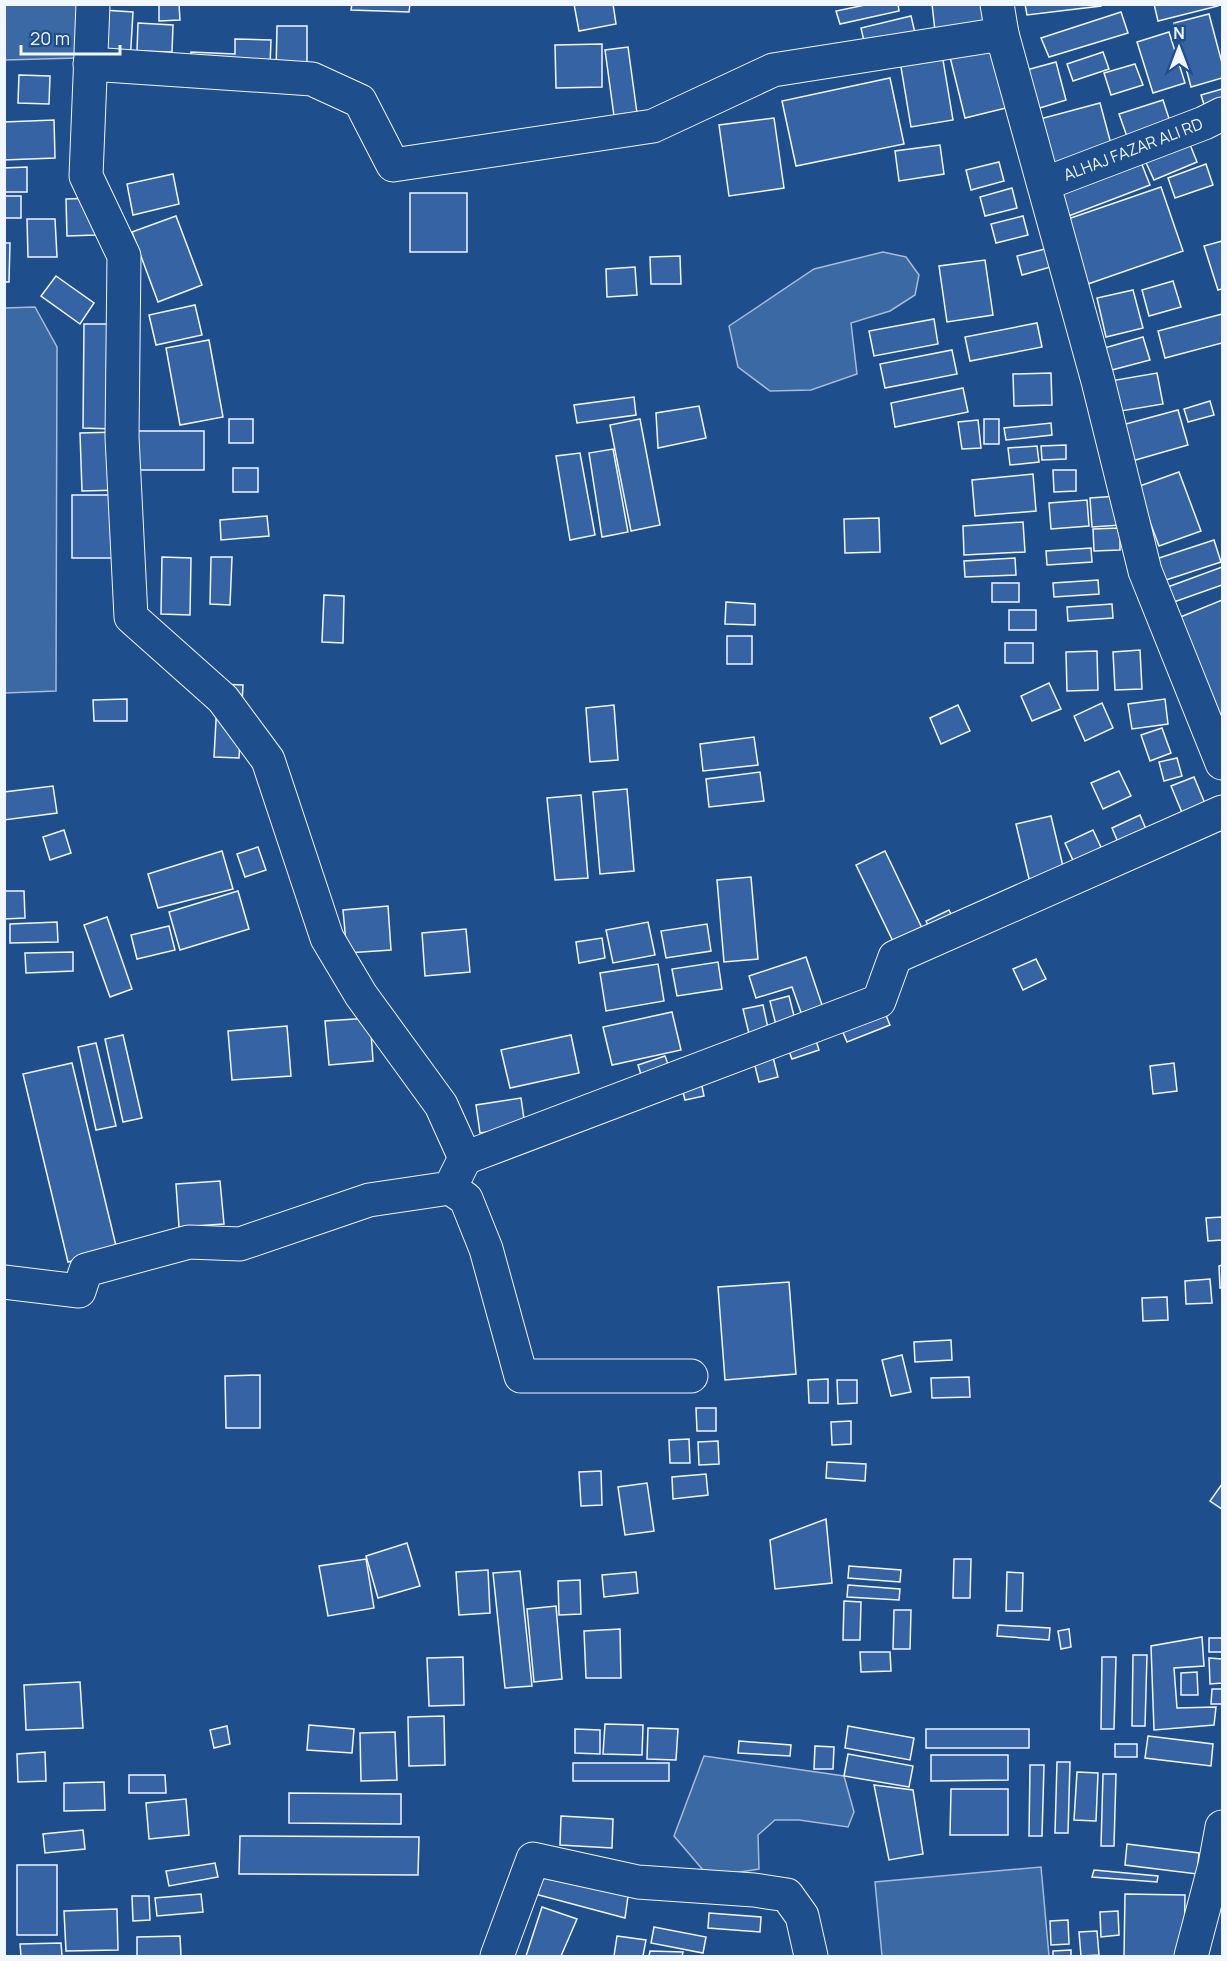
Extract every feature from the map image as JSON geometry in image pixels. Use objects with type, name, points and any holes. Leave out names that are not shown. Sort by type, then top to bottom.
[{"type":"street","points":[[93,4],[87,176],[124,256],[122,437],[131,617],[223,699],[268,760],[327,938],[361,995],[441,1105],[465,1158]]},
{"type":"street","points":[[90,64],[312,79],[360,101],[393,165],[653,126],[773,70],[999,19],[1098,381],[1145,572],[1222,762]]},
{"type":"street","name":"ALHAJ FAZAR ALI RD","points":[[1044,184],[1222,114]]},
{"type":"street","points":[[450,1188],[465,1158],[879,1001],[895,957],[1222,812]]},
{"type":"street","points":[[4,1282],[79,1291],[86,1270],[189,1242],[240,1244],[369,1200],[450,1188],[466,1199],[486,1249],[522,1376],[691,1376]]},
{"type":"street","points":[[1191,1956],[1215,1865],[1222,1827]]},
{"type":"street","points":[[497,1956],[532,1859],[638,1882],[754,1890],[787,1895],[802,1916],[811,1956]]},
{"type":"water","points":[[4,5],[78,5],[77,58],[5,60]]},
{"type":"water","points":[[883,252],[906,257],[919,275],[915,295],[890,311],[851,323],[857,374],[811,390],[770,391],[738,367],[729,326],[814,269]]},
{"type":"water","points":[[35,307],[57,347],[56,691],[5,693],[5,308]]},
{"type":"water","points":[[704,1756],[844,1776],[854,1812],[848,1827],[799,1820],[775,1820],[758,1835],[759,1869],[709,1877],[674,1836]]},
{"type":"water","points":[[1041,1867],[1049,1956],[882,1956],[875,1882]]},
{"type":"building","points":[[159,4],[179,4],[180,20],[159,21]]},
{"type":"building","points":[[352,4],[410,4],[409,12],[351,10]]},
{"type":"building","points":[[574,4],[613,4],[616,24],[579,31]]},
{"type":"building","points":[[870,4],[898,4],[899,11],[840,24],[836,11]]},
{"type":"building","points":[[932,4],[983,4],[985,27],[935,31]]},
{"type":"building","points":[[1025,4],[1101,4],[1101,6],[1027,15]]},
{"type":"building","points":[[1154,4],[1218,4],[1218,6],[1158,21]]},
{"type":"building","points":[[103,10],[133,12],[130,63],[100,60]]},
{"type":"building","points":[[1121,12],[1128,33],[1049,57],[1041,38]]},
{"type":"building","points":[[1209,14],[1222,63],[1222,78],[1191,87],[1174,23]]},
{"type":"building","points":[[911,16],[916,37],[866,50],[861,28]]},
{"type":"building","points":[[138,23],[173,25],[172,52],[137,51]]},
{"type":"building","points":[[277,26],[307,26],[307,75],[276,74]]},
{"type":"building","points":[[1169,32],[1185,83],[1153,93],[1137,42]]},
{"type":"building","points":[[235,39],[271,40],[270,66],[191,64],[191,52],[235,54]]},
{"type":"building","points":[[994,42],[1010,107],[965,118],[949,53]]},
{"type":"building","points":[[602,44],[602,87],[556,88],[555,45]]},
{"type":"building","points":[[628,47],[637,113],[614,116],[605,50]]},
{"type":"building","points":[[1103,52],[1109,69],[1073,81],[1067,64]]},
{"type":"building","points":[[942,54],[953,120],[911,127],[900,61]]},
{"type":"building","points":[[1056,62],[1066,100],[1030,111],[1019,72]]},
{"type":"building","points":[[1135,64],[1143,85],[1111,95],[1104,73]]},
{"type":"building","points":[[19,75],[50,76],[49,104],[18,103]]},
{"type":"building","points":[[890,78],[904,144],[796,166],[782,101]]},
{"type":"building","points":[[1222,89],[1222,106],[1206,111],[1201,95]]},
{"type":"building","points":[[1163,100],[1173,131],[1130,145],[1119,114]]},
{"type":"building","points":[[1100,103],[1114,155],[1054,172],[1040,119]]},
{"type":"building","points":[[774,118],[784,188],[729,196],[719,125]]},
{"type":"building","points":[[54,120],[55,158],[4,160],[4,122]]},
{"type":"building","points":[[1187,137],[1197,162],[1154,180],[1143,156]]},
{"type":"building","points":[[940,145],[944,174],[899,181],[895,151]]},
{"type":"building","points":[[1139,157],[1150,185],[1066,217],[1055,190]]},
{"type":"building","points":[[999,162],[1004,181],[971,190],[966,170]]},
{"type":"building","points":[[1206,164],[1213,185],[1175,198],[1168,178]]},
{"type":"building","points":[[27,167],[27,192],[4,192],[4,168]]},
{"type":"building","points":[[173,174],[179,204],[133,215],[127,184]]},
{"type":"building","points":[[1161,187],[1183,251],[1088,284],[1065,220]]},
{"type":"building","points":[[1012,188],[1017,208],[985,216],[980,197]]},
{"type":"building","points":[[410,193],[467,193],[467,252],[410,252]]},
{"type":"building","points":[[4,196],[21,196],[21,218],[4,218]]},
{"type":"building","points":[[94,198],[96,235],[67,236],[66,199]]},
{"type":"building","points":[[176,216],[202,285],[158,302],[132,232]]},
{"type":"building","points":[[1023,216],[1028,235],[996,243],[991,224]]},
{"type":"building","points":[[27,219],[55,219],[57,257],[28,257]]},
{"type":"building","points":[[1222,241],[1222,289],[1218,290],[1204,246]]},
{"type":"building","points":[[4,243],[10,243],[9,282],[4,282]]},
{"type":"building","points":[[1049,248],[1054,266],[1022,275],[1017,256]]},
{"type":"building","points":[[680,256],[681,284],[651,284],[650,257]]},
{"type":"building","points":[[985,260],[993,315],[947,322],[939,266]]},
{"type":"building","points":[[635,267],[637,295],[607,297],[606,269]]},
{"type":"building","points":[[56,276],[94,303],[80,324],[41,296]]},
{"type":"building","points":[[1173,281],[1181,307],[1149,316],[1142,290]]},
{"type":"building","points":[[1133,290],[1143,328],[1106,337],[1097,298]]},
{"type":"building","points":[[195,305],[202,335],[156,345],[149,315]]},
{"type":"building","points":[[1222,314],[1222,343],[1165,358],[1158,331]]},
{"type":"building","points":[[934,319],[938,344],[874,356],[869,331]]},
{"type":"building","points":[[1037,323],[1042,347],[970,361],[965,337]]},
{"type":"building","points":[[84,324],[115,324],[114,429],[83,428]]},
{"type":"building","points":[[1143,337],[1150,360],[1108,371],[1101,349]]},
{"type":"building","points":[[209,340],[223,417],[180,425],[166,348]]},
{"type":"building","points":[[952,350],[957,374],[885,388],[880,364]]},
{"type":"building","points":[[1051,373],[1052,405],[1014,406],[1013,374]]},
{"type":"building","points":[[1157,373],[1163,404],[1115,412],[1110,381]]},
{"type":"building","points":[[963,388],[968,412],[895,427],[891,403]]},
{"type":"building","points":[[634,397],[636,415],[577,423],[574,405]]},
{"type":"building","points":[[1210,401],[1214,415],[1188,422],[1184,409]]},
{"type":"building","points":[[699,406],[706,438],[658,448],[656,413]]},
{"type":"building","points":[[1178,410],[1188,445],[1132,461],[1122,425]]},
{"type":"building","points":[[229,419],[253,419],[253,443],[229,443]]},
{"type":"building","points":[[640,419],[660,525],[631,531],[610,425]]},
{"type":"building","points":[[984,419],[999,419],[999,444],[984,444]]},
{"type":"building","points":[[978,420],[981,448],[962,449],[958,422]]},
{"type":"building","points":[[1051,423],[1052,435],[1006,440],[1004,428]]},
{"type":"building","points":[[129,431],[204,431],[204,470],[129,470]]},
{"type":"building","points":[[119,432],[121,490],[82,491],[80,433]]},
{"type":"building","points":[[1066,445],[1066,459],[1042,460],[1041,446]]},
{"type":"building","points":[[1037,446],[1039,462],[1010,465],[1008,448]]},
{"type":"building","points":[[613,449],[628,532],[602,537],[589,453]]},
{"type":"building","points":[[580,453],[595,535],[570,540],[556,456]]},
{"type":"building","points":[[233,468],[258,468],[258,492],[233,492]]},
{"type":"building","points":[[1053,470],[1076,470],[1076,491],[1054,492]]},
{"type":"building","points":[[1179,472],[1201,531],[1159,546],[1137,487]]},
{"type":"building","points":[[1033,474],[1036,511],[975,516],[972,480]]},
{"type":"building","points":[[72,495],[121,495],[121,558],[72,558]]},
{"type":"building","points":[[1118,496],[1121,525],[1092,527],[1090,498]]},
{"type":"building","points":[[1087,500],[1089,526],[1051,529],[1049,503]]},
{"type":"building","points":[[267,516],[269,536],[221,540],[220,520]]},
{"type":"building","points":[[879,518],[880,552],[845,553],[844,519]]},
{"type":"building","points":[[1023,522],[1025,552],[964,555],[963,526]]},
{"type":"building","points":[[1120,528],[1120,550],[1094,551],[1093,529]]},
{"type":"building","points":[[1214,540],[1221,562],[1163,581],[1156,559]]},
{"type":"building","points":[[1091,548],[1092,562],[1047,565],[1046,551]]},
{"type":"building","points":[[162,557],[191,558],[190,615],[161,614]]},
{"type":"building","points":[[211,557],[232,557],[230,605],[210,604]]},
{"type":"building","points":[[1015,558],[1016,575],[965,577],[964,561]]},
{"type":"building","points":[[1222,567],[1222,585],[1171,603],[1165,588]]},
{"type":"building","points":[[1098,580],[1099,594],[1054,597],[1053,583]]},
{"type":"building","points":[[992,583],[1019,583],[1019,602],[992,602]]},
{"type":"building","points":[[324,595],[344,596],[343,643],[322,642]]},
{"type":"building","points":[[1222,600],[1222,727],[1178,618]]},
{"type":"building","points":[[726,602],[755,604],[755,625],[725,624]]},
{"type":"building","points":[[1112,604],[1113,618],[1068,621],[1067,607]]},
{"type":"building","points":[[1009,610],[1036,610],[1036,630],[1009,630]]},
{"type":"building","points":[[727,636],[752,636],[752,664],[727,664]]},
{"type":"building","points":[[1005,643],[1033,643],[1033,663],[1005,663]]},
{"type":"building","points":[[1140,650],[1142,689],[1115,690],[1113,652]]},
{"type":"building","points":[[1097,651],[1098,690],[1067,691],[1066,652]]},
{"type":"building","points":[[1049,683],[1061,709],[1032,721],[1021,696]]},
{"type":"building","points":[[218,684],[243,685],[239,758],[214,757]]},
{"type":"building","points":[[127,699],[127,721],[94,721],[93,700]]},
{"type":"building","points":[[1165,699],[1168,724],[1132,729],[1128,704]]},
{"type":"building","points":[[1102,703],[1113,728],[1085,741],[1074,716]]},
{"type":"building","points":[[614,705],[618,760],[590,762],[586,708]]},
{"type":"building","points":[[958,705],[970,731],[941,744],[930,718]]},
{"type":"building","points":[[1162,728],[1171,753],[1150,761],[1141,735]]},
{"type":"building","points":[[754,737],[758,765],[703,771],[700,744]]},
{"type":"building","points":[[1177,758],[1182,776],[1164,781],[1159,762]]},
{"type":"building","points":[[1119,771],[1131,796],[1103,809],[1091,783]]},
{"type":"building","points":[[760,772],[764,801],[709,807],[706,779]]},
{"type":"building","points":[[1194,777],[1206,806],[1183,815],[1171,786]]},
{"type":"building","points":[[53,786],[57,813],[4,820],[4,792]]},
{"type":"building","points":[[627,789],[634,871],[600,874],[593,792]]},
{"type":"building","points":[[581,795],[588,878],[555,880],[547,798]]},
{"type":"building","points":[[1140,815],[1151,841],[1123,854],[1112,828]]},
{"type":"building","points":[[1051,816],[1066,879],[1031,887],[1016,824]]},
{"type":"building","points":[[64,830],[71,853],[50,860],[43,837]]},
{"type":"building","points":[[1093,830],[1105,856],[1077,869],[1065,843]]},
{"type":"building","points":[[258,847],[266,870],[245,877],[237,854]]},
{"type":"building","points":[[222,851],[233,889],[158,908],[148,874]]},
{"type":"building","points":[[885,851],[933,951],[904,964],[856,865]]},
{"type":"building","points":[[751,877],[758,959],[724,962],[717,880]]},
{"type":"building","points":[[4,891],[24,891],[25,918],[4,919]]},
{"type":"building","points":[[238,891],[249,929],[180,950],[169,912]]},
{"type":"building","points":[[388,906],[391,950],[347,953],[343,910]]},
{"type":"building","points":[[949,910],[959,931],[936,942],[926,921]]},
{"type":"building","points":[[107,917],[132,989],[110,997],[84,925]]},
{"type":"building","points":[[57,922],[58,942],[10,943],[10,924]]},
{"type":"building","points":[[648,922],[655,955],[613,963],[606,930]]},
{"type":"building","points":[[707,924],[711,951],[666,958],[661,931]]},
{"type":"building","points":[[169,926],[175,950],[137,959],[131,935]]},
{"type":"building","points":[[466,929],[470,972],[425,976],[422,933]]},
{"type":"building","points":[[602,938],[605,958],[579,963],[576,942]]},
{"type":"building","points":[[73,952],[73,971],[26,973],[25,953]]},
{"type":"building","points":[[806,957],[825,1014],[804,1021],[792,987],[756,998],[749,976]]},
{"type":"building","points":[[1036,959],[1046,979],[1023,990],[1013,969]]},
{"type":"building","points":[[718,962],[722,989],[677,996],[672,969]]},
{"type":"building","points":[[658,964],[664,1001],[606,1011],[600,973]]},
{"type":"building","points":[[875,989],[890,1025],[847,1042],[832,1006]]},
{"type":"building","points":[[789,996],[796,1024],[777,1029],[770,1001]]},
{"type":"building","points":[[763,1005],[769,1033],[750,1038],[743,1009]]},
{"type":"building","points":[[672,1012],[681,1050],[612,1065],[603,1027]]},
{"type":"building","points":[[370,1018],[373,1061],[329,1065],[325,1021]]},
{"type":"building","points":[[287,1026],[291,1076],[232,1080],[228,1031]]},
{"type":"building","points":[[813,1031],[819,1050],[792,1059],[785,1041]]},
{"type":"building","points":[[123,1035],[142,1118],[123,1122],[105,1039]]},
{"type":"building","points":[[571,1035],[579,1073],[510,1088],[501,1050]]},
{"type":"building","points":[[96,1043],[116,1126],[96,1130],[78,1047]]},
{"type":"building","points":[[771,1049],[778,1077],[759,1082],[752,1054]]},
{"type":"building","points":[[665,1056],[672,1075],[644,1084],[638,1065]]},
{"type":"building","points":[[72,1063],[117,1250],[68,1262],[23,1074]]},
{"type":"building","points":[[1174,1063],[1177,1091],[1153,1094],[1150,1066]]},
{"type":"building","points":[[698,1067],[704,1096],[685,1100],[678,1072]]},
{"type":"building","points":[[521,1098],[525,1126],[480,1133],[476,1105]]},
{"type":"building","points":[[220,1181],[224,1224],[179,1227],[176,1184]]},
{"type":"building","points":[[1222,1217],[1222,1240],[1208,1241],[1206,1218]]},
{"type":"building","points":[[1222,1265],[1222,1288],[1220,1288],[1219,1266]]},
{"type":"building","points":[[1210,1279],[1212,1303],[1186,1304],[1185,1281]]},
{"type":"building","points":[[789,1282],[796,1374],[725,1380],[718,1287]]},
{"type":"building","points":[[1167,1297],[1168,1320],[1143,1321],[1142,1298]]},
{"type":"building","points":[[951,1340],[952,1360],[915,1362],[914,1342]]},
{"type":"building","points":[[902,1355],[911,1392],[891,1396],[882,1360]]},
{"type":"building","points":[[260,1375],[260,1428],[226,1428],[225,1376]]},
{"type":"building","points":[[969,1377],[970,1397],[932,1398],[931,1378]]},
{"type":"building","points":[[828,1379],[828,1403],[809,1403],[808,1380]]},
{"type":"building","points":[[837,1380],[857,1380],[857,1403],[838,1404]]},
{"type":"building","points":[[696,1408],[716,1408],[716,1431],[697,1431]]},
{"type":"building","points":[[851,1421],[851,1444],[832,1445],[831,1422]]},
{"type":"building","points":[[689,1439],[690,1463],[670,1463],[669,1440]]},
{"type":"building","points":[[718,1441],[719,1464],[699,1465],[698,1442]]},
{"type":"building","points":[[827,1462],[866,1464],[865,1481],[826,1478]]},
{"type":"building","points":[[601,1471],[602,1505],[581,1506],[579,1472]]},
{"type":"building","points":[[706,1474],[708,1495],[673,1499],[672,1477]]},
{"type":"building","points":[[647,1483],[654,1531],[625,1535],[618,1487]]},
{"type":"building","points":[[1222,1484],[1222,1509],[1210,1501]]},
{"type":"building","points":[[826,1519],[832,1583],[775,1589],[770,1540]]},
{"type":"building","points":[[407,1543],[420,1586],[378,1598],[366,1556]]},
{"type":"building","points":[[366,1559],[374,1608],[328,1616],[319,1566]]},
{"type":"building","points":[[954,1559],[971,1559],[970,1598],[953,1598]]},
{"type":"building","points":[[849,1566],[901,1570],[900,1582],[848,1578]]},
{"type":"building","points":[[488,1570],[490,1613],[459,1615],[456,1572]]},
{"type":"building","points":[[520,1571],[532,1686],[505,1688],[493,1573]]},
{"type":"building","points":[[636,1572],[638,1593],[604,1597],[602,1575]]},
{"type":"building","points":[[1007,1572],[1023,1573],[1022,1611],[1006,1611]]},
{"type":"building","points":[[580,1580],[581,1614],[559,1615],[558,1581]]},
{"type":"building","points":[[848,1585],[900,1589],[899,1600],[847,1597]]},
{"type":"building","points":[[844,1601],[861,1602],[860,1640],[843,1640]]},
{"type":"building","points":[[556,1606],[562,1679],[534,1682],[527,1609]]},
{"type":"building","points":[[894,1610],[911,1610],[910,1649],[893,1649]]},
{"type":"building","points":[[998,1625],[1050,1628],[1049,1640],[997,1636]]},
{"type":"building","points":[[620,1629],[621,1678],[586,1678],[584,1631]]},
{"type":"building","points":[[1069,1629],[1071,1647],[1061,1649],[1058,1631]]},
{"type":"building","points":[[1202,1637],[1204,1666],[1174,1668],[1177,1708],[1216,1707],[1214,1725],[1154,1730],[1151,1646]]},
{"type":"building","points":[[1209,1638],[1222,1638],[1222,1652],[1209,1652]]},
{"type":"building","points":[[860,1652],[890,1652],[891,1671],[861,1672]]},
{"type":"building","points":[[1133,1655],[1147,1655],[1145,1726],[1132,1726]]},
{"type":"building","points":[[463,1657],[464,1705],[429,1706],[427,1658]]},
{"type":"building","points":[[1102,1657],[1116,1657],[1114,1729],[1101,1729]]},
{"type":"building","points":[[1209,1658],[1222,1659],[1222,1683],[1210,1684]]},
{"type":"building","points":[[1197,1672],[1198,1695],[1181,1695],[1181,1673]]},
{"type":"building","points":[[80,1682],[83,1728],[26,1730],[24,1685]]},
{"type":"building","points":[[1212,1689],[1222,1689],[1222,1704],[1211,1704]]},
{"type":"building","points":[[444,1716],[445,1765],[409,1766],[408,1717]]},
{"type":"building","points":[[605,1724],[643,1725],[642,1755],[603,1754]]},
{"type":"building","points":[[309,1725],[354,1729],[352,1753],[307,1750]]},
{"type":"building","points":[[227,1726],[230,1744],[214,1748],[210,1730]]},
{"type":"building","points":[[848,1726],[914,1738],[910,1760],[845,1748]]},
{"type":"building","points":[[648,1728],[678,1729],[676,1760],[647,1759]]},
{"type":"building","points":[[575,1729],[600,1730],[600,1754],[575,1753]]},
{"type":"building","points":[[926,1729],[1029,1729],[1029,1748],[926,1748]]},
{"type":"building","points":[[395,1732],[397,1780],[361,1781],[360,1733]]},
{"type":"building","points":[[1148,1736],[1213,1744],[1211,1766],[1145,1758]]},
{"type":"building","points":[[739,1741],[791,1745],[790,1756],[738,1753]]},
{"type":"building","points":[[1115,1744],[1137,1744],[1137,1757],[1115,1757]]},
{"type":"building","points":[[815,1746],[834,1747],[833,1769],[814,1769]]},
{"type":"building","points":[[45,1752],[46,1781],[18,1782],[17,1754]]},
{"type":"building","points":[[848,1754],[913,1766],[909,1787],[844,1776]]},
{"type":"building","points":[[931,1755],[1008,1755],[1008,1780],[931,1781]]},
{"type":"building","points":[[1057,1762],[1070,1762],[1068,1833],[1055,1833]]},
{"type":"building","points":[[573,1763],[669,1763],[669,1781],[573,1781]]},
{"type":"building","points":[[1030,1765],[1044,1765],[1042,1836],[1029,1836]]},
{"type":"building","points":[[1077,1772],[1098,1773],[1096,1821],[1074,1820]]},
{"type":"building","points":[[1103,1774],[1116,1774],[1114,1846],[1101,1846]]},
{"type":"building","points":[[129,1775],[165,1775],[166,1793],[129,1793]]},
{"type":"building","points":[[104,1782],[105,1810],[64,1811],[64,1783]]},
{"type":"building","points":[[874,1785],[913,1790],[923,1854],[889,1860]]},
{"type":"building","points":[[951,1789],[1008,1789],[1008,1835],[950,1835]]},
{"type":"building","points":[[289,1793],[401,1794],[401,1824],[289,1823]]},
{"type":"building","points":[[186,1799],[189,1835],[149,1839],[146,1803]]},
{"type":"building","points":[[561,1816],[613,1819],[612,1848],[560,1845]]},
{"type":"building","points":[[83,1830],[85,1849],[45,1853],[43,1834]]},
{"type":"building","points":[[240,1836],[419,1837],[418,1875],[239,1874]]},
{"type":"building","points":[[1127,1844],[1199,1853],[1197,1874],[1125,1865]]},
{"type":"building","points":[[215,1863],[218,1877],[169,1886],[166,1871]]},
{"type":"building","points":[[17,1865],[57,1865],[57,1935],[17,1935]]},
{"type":"building","points":[[1094,1870],[1158,1876],[1157,1882],[1092,1877]]},
{"type":"building","points":[[545,1871],[629,1889],[625,1918],[535,1894]]},
{"type":"building","points":[[201,1894],[203,1912],[157,1916],[155,1898]]},
{"type":"building","points":[[1125,1894],[1185,1895],[1184,1956],[1124,1956]]},
{"type":"building","points":[[132,1896],[149,1896],[150,1920],[133,1921]]},
{"type":"building","points":[[542,1907],[577,1919],[561,1956],[526,1956]]},
{"type":"building","points":[[117,1909],[118,1950],[66,1951],[64,1911]]},
{"type":"building","points":[[1118,1911],[1119,1935],[1101,1937],[1100,1912]]},
{"type":"building","points":[[709,1913],[761,1917],[760,1932],[708,1928]]},
{"type":"building","points":[[1068,1920],[1069,1944],[1051,1945],[1050,1921]]},
{"type":"building","points":[[654,1927],[706,1937],[703,1953],[651,1943]]},
{"type":"building","points":[[1097,1931],[1099,1955],[1081,1956],[1079,1932]]},
{"type":"building","points":[[180,1936],[181,1956],[137,1956],[137,1937]]},
{"type":"building","points":[[617,1936],[646,1940],[643,1956],[614,1956]]},
{"type":"building","points":[[61,1943],[62,1956],[21,1956],[20,1944]]},
{"type":"building","points":[[1071,1950],[1071,1956],[1053,1956],[1053,1951]]},
{"type":"building","points":[[650,1951],[683,1952],[682,1956],[649,1956]]}]
